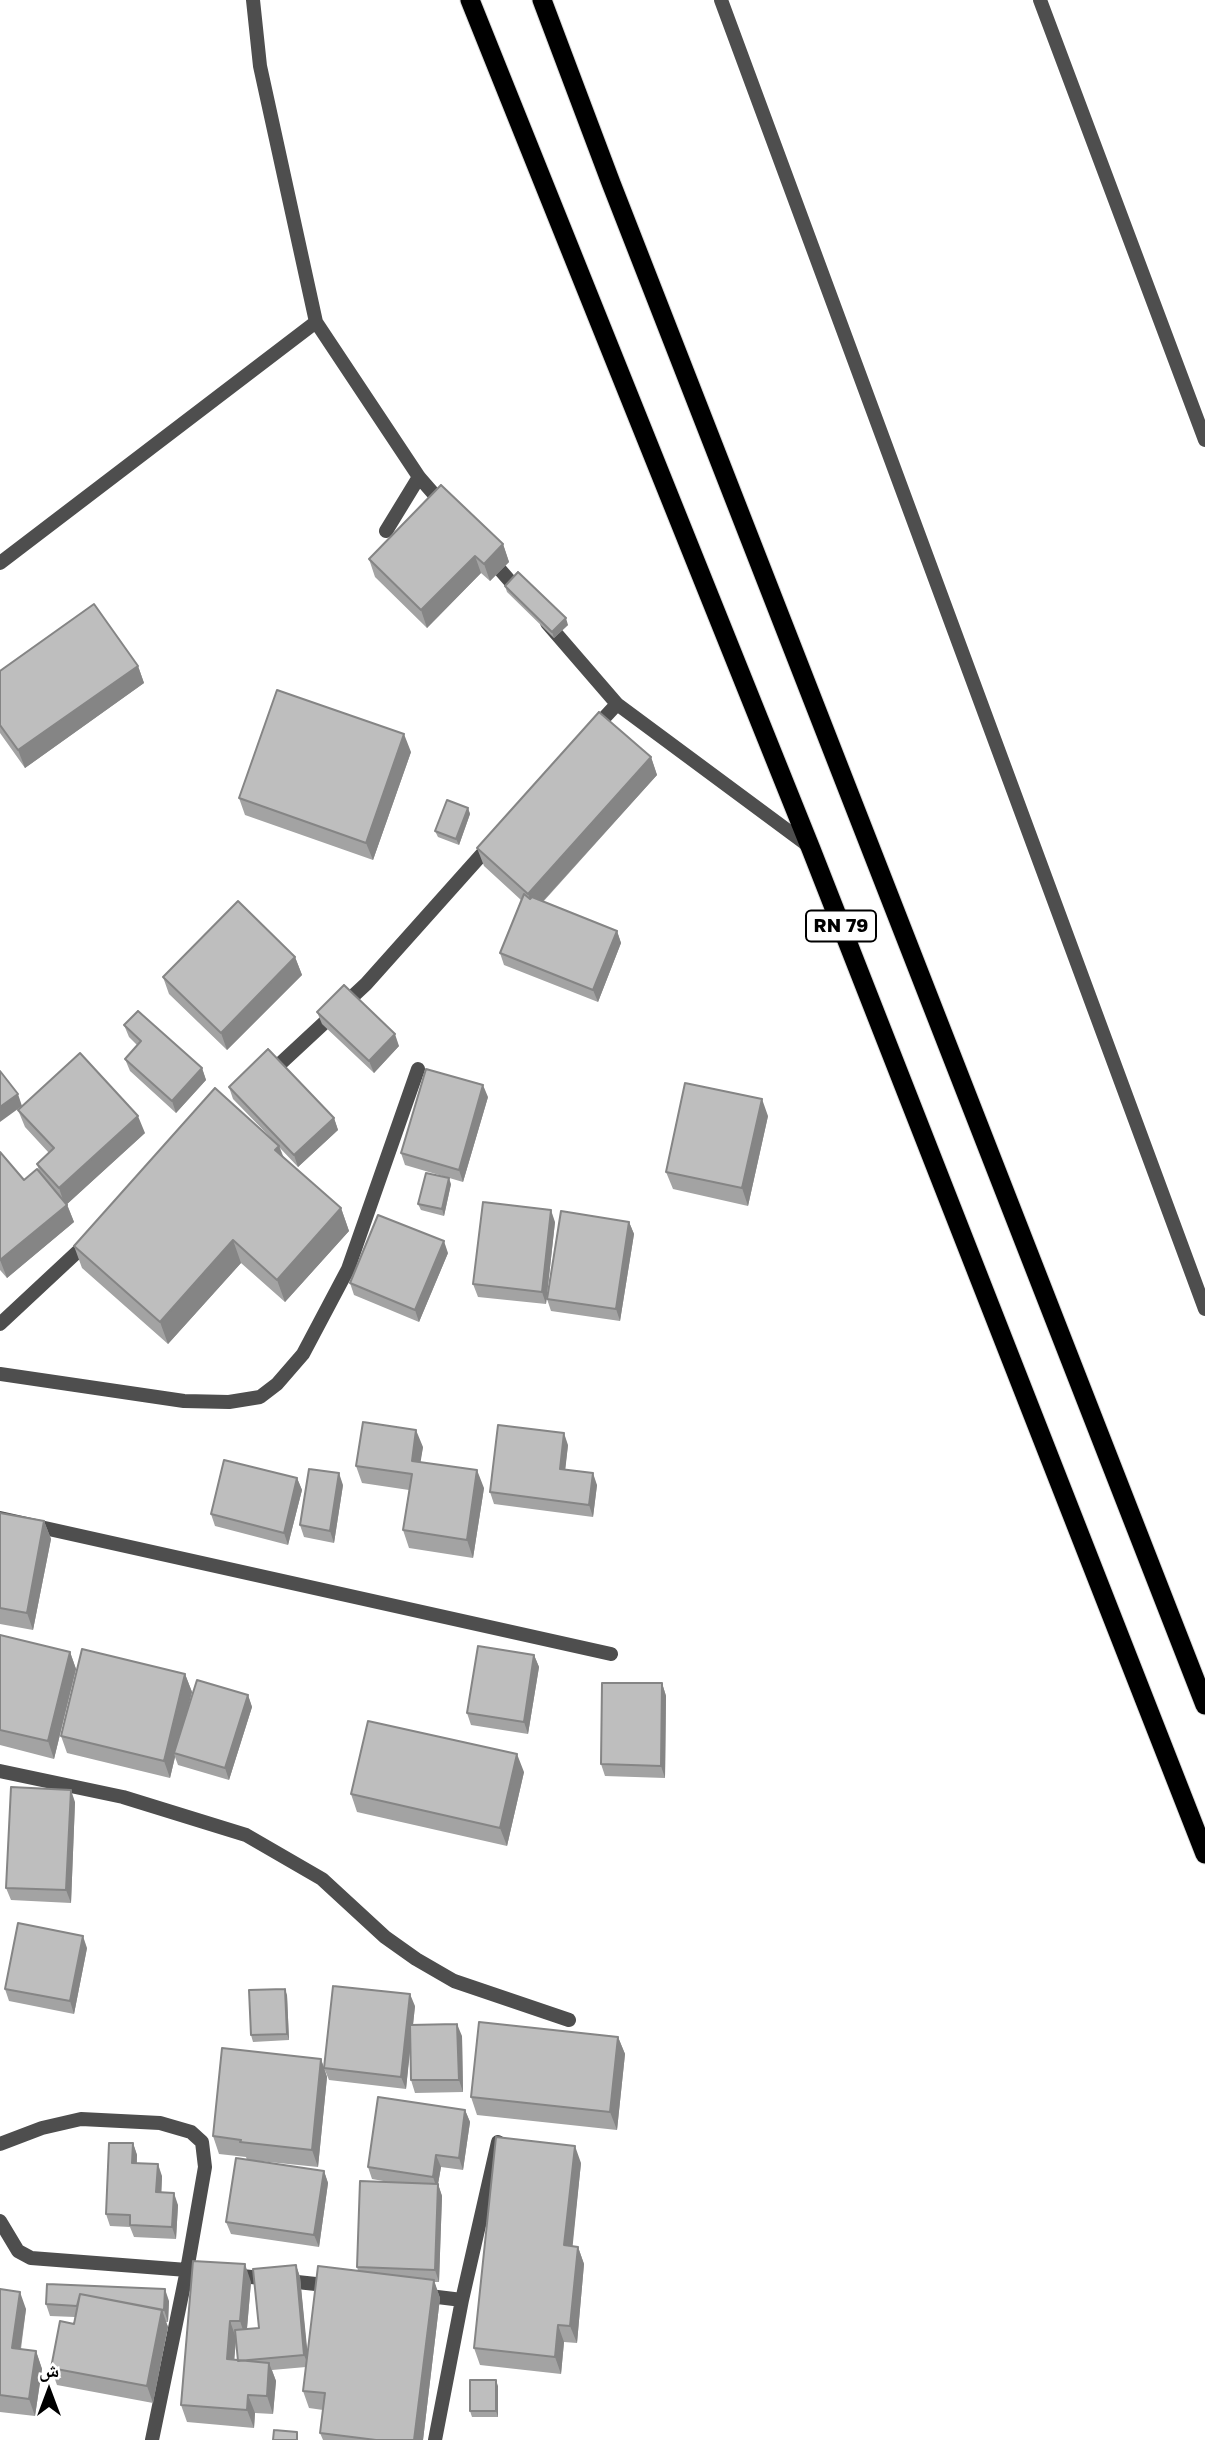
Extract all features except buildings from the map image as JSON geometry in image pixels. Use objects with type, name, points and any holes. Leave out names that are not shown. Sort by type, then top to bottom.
[{"type":"highway","name":"RN 79","points":[[470,0],[811,849],[1205,1854]]},
{"type":"highway","name":"RN 79","points":[[542,0],[1205,1705]]},
{"type":"street","points":[[253,0],[260,66],[316,322],[419,477],[455,518]]},
{"type":"street","points":[[722,0],[1205,1309]]},
{"type":"street","points":[[1040,0],[1205,440]]},
{"type":"street","points":[[0,564],[316,322]]},
{"type":"street","points":[[386,531],[419,477]]},
{"type":"street","points":[[482,549],[617,704],[811,849]]},
{"type":"street","points":[[580,745],[617,704]]},
{"type":"street","points":[[254,1088],[366,984],[505,828]]},
{"type":"street","points":[[0,1374],[184,1401],[229,1402],[260,1397],[277,1384],[303,1354],[348,1269],[418,1069]]},
{"type":"street","points":[[0,1324],[102,1230]]},
{"type":"street","points":[[0,1518],[611,1654]]},
{"type":"street","points":[[0,1772],[124,1797],[246,1835],[322,1879],[385,1937],[454,1981],[569,2020]]},
{"type":"street","points":[[0,2144],[41,2129],[81,2119],[123,2119],[160,2123],[191,2132],[202,2142],[205,2167],[152,2440]]},
{"type":"street","points":[[435,2440],[462,2300],[498,2141]]},
{"type":"street","points":[[0,2221],[18,2251],[32,2258],[187,2270],[352,2288]]},
{"type":"street","points":[[407,2294],[462,2300]]}]
